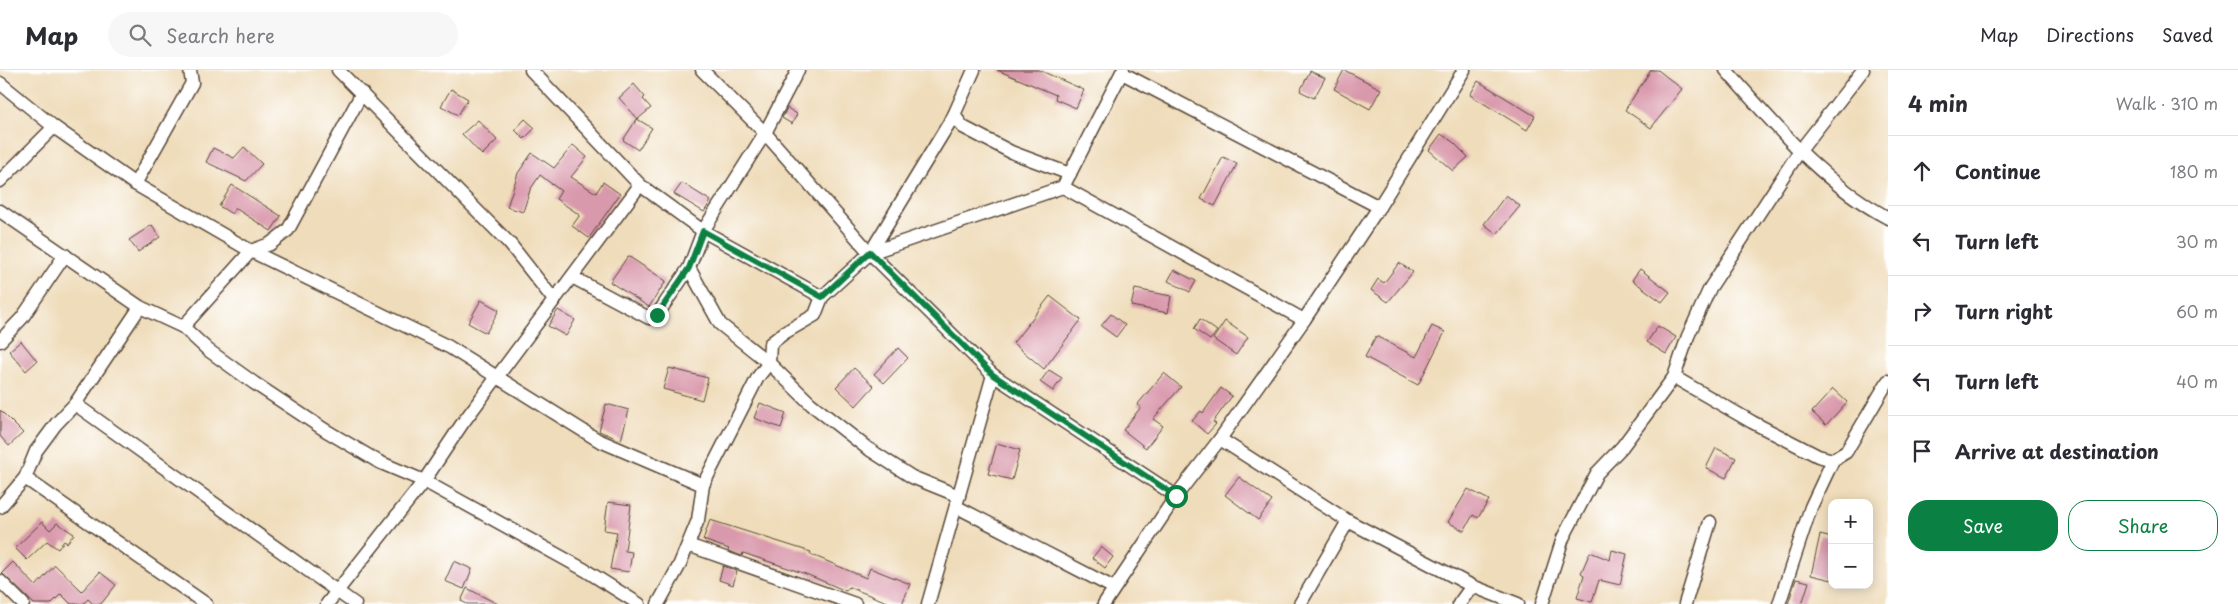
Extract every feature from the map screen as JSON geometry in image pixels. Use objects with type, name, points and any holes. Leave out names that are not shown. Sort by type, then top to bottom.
[{"type":"street","points":[[338,70],[510,244],[554,300]]},
{"type":"street","points":[[531,70],[640,185],[703,231],[822,297]]},
{"type":"street","points":[[702,70],[765,133],[870,252],[993,375],[1176,496]]},
{"type":"street","points":[[572,277],[649,318],[657,315],[689,268],[703,231],[765,133],[798,70]]},
{"type":"street","points":[[658,604],[679,566],[698,520],[704,485],[758,377],[769,363],[770,344],[784,333],[815,315],[822,297],[870,252],[954,115],[974,70]]},
{"type":"street","points":[[1726,70],[1799,152],[1842,189],[1865,206],[1888,218]]},
{"type":"street","points":[[1542,604],[1563,538],[1597,473],[1622,447],[1674,377],[1688,336],[1710,288],[1799,152],[1863,70]]},
{"type":"street","points":[[135,184],[192,83],[192,71]]},
{"type":"street","points":[[870,252],[1063,187],[1123,72],[1379,207]]},
{"type":"street","points":[[1104,604],[1176,496],[1220,439],[1304,320],[1379,207],[1457,72]]},
{"type":"street","points":[[0,83],[54,127],[135,184],[251,251],[449,347],[598,440],[704,485]]},
{"type":"street","points":[[183,327],[251,251],[270,244],[288,230],[362,93]]},
{"type":"street","points":[[954,115],[963,128],[1011,152],[1070,174]]},
{"type":"street","points":[[0,180],[54,127]]},
{"type":"street","points":[[327,604],[424,481],[496,377],[640,185]]},
{"type":"street","points":[[1063,187],[1304,320]]},
{"type":"street","points":[[0,210],[140,308],[183,327],[208,350],[325,430],[379,462],[424,481],[585,570],[639,604]]},
{"type":"street","points":[[0,341],[22,318],[65,255]]},
{"type":"street","points":[[689,268],[720,324],[769,363],[811,404],[867,448],[912,477],[1114,588]]},
{"type":"street","points":[[0,507],[25,478],[36,451],[56,424],[75,404],[140,308]]},
{"type":"street","points":[[928,604],[993,375]]},
{"type":"street","points":[[1674,377],[1752,422],[1818,456],[1833,460]]},
{"type":"street","points":[[1780,604],[1811,507],[1833,460],[1846,452],[1888,381]]},
{"type":"street","points":[[75,404],[355,604]]},
{"type":"street","points":[[1220,439],[1348,521],[1472,586],[1518,604]]},
{"type":"street","points":[[25,478],[206,604]]},
{"type":"street","points":[[1300,604],[1348,521]]},
{"type":"street","points":[[1685,604],[1710,522]]},
{"type":"street","points":[[688,545],[855,604]]},
{"type":"street","points":[[0,581],[23,604]]},
{"type":"street","points":[[1459,604],[1472,586]]},
{"type":"building","points":[[997,70],[1039,70],[1084,90],[1076,108],[1055,99],[1056,95]]},
{"type":"building","points":[[1344,70],[1381,89],[1370,109],[1334,89]]},
{"type":"building","points":[[1651,70],[1658,70],[1682,89],[1651,128],[1625,110]]},
{"type":"building","points":[[1310,71],[1325,78],[1314,98],[1300,91]]},
{"type":"building","points":[[1478,81],[1535,116],[1527,130],[1470,95]]},
{"type":"building","points":[[634,84],[651,108],[638,119],[619,98]]},
{"type":"building","points":[[451,89],[468,99],[458,115],[441,106]]},
{"type":"building","points":[[787,108],[797,114],[792,124],[782,118]]},
{"type":"building","points":[[525,119],[535,128],[524,139],[515,130]]},
{"type":"building","points":[[637,119],[652,128],[638,150],[623,140]]},
{"type":"building","points":[[478,120],[497,140],[482,155],[462,134]]},
{"type":"building","points":[[1441,134],[1453,142],[1468,157],[1453,171],[1429,150]]},
{"type":"building","points":[[573,145],[587,157],[571,177],[596,193],[603,182],[620,194],[589,238],[572,226],[580,215],[556,199],[561,191],[540,175],[530,190],[523,212],[507,207],[518,173],[532,153],[554,168]]},
{"type":"building","points":[[244,147],[262,164],[246,181],[206,162],[213,148],[234,158]]},
{"type":"building","points":[[1223,157],[1237,164],[1215,206],[1201,199]]},
{"type":"building","points":[[682,183],[711,201],[704,212],[674,194]]},
{"type":"building","points":[[232,185],[281,216],[271,231],[235,208],[232,214],[219,206]]},
{"type":"building","points":[[1506,195],[1520,206],[1497,234],[1484,224]]},
{"type":"building","points":[[152,225],[160,237],[138,252],[129,240]]},
{"type":"building","points":[[628,256],[666,281],[649,307],[610,282]]},
{"type":"building","points":[[1399,263],[1413,272],[1388,302],[1371,290],[1378,279],[1384,283]]},
{"type":"building","points":[[1640,269],[1670,292],[1662,302],[1632,280]]},
{"type":"building","points":[[1174,270],[1196,281],[1190,292],[1168,281]]},
{"type":"building","points":[[1135,289],[1171,296],[1168,313],[1131,306]]},
{"type":"building","points":[[1050,296],[1081,320],[1044,369],[1013,343]]},
{"type":"building","points":[[481,300],[499,310],[486,333],[468,323]]},
{"type":"building","points":[[558,310],[575,320],[566,336],[548,326]]},
{"type":"building","points":[[1111,314],[1125,325],[1116,337],[1101,326]]},
{"type":"building","points":[[1200,319],[1217,331],[1210,340],[1194,329]]},
{"type":"building","points":[[1225,321],[1248,337],[1236,355],[1213,339]]},
{"type":"building","points":[[1432,326],[1445,332],[1418,385],[1365,357],[1376,336],[1416,357]]},
{"type":"building","points":[[1658,326],[1676,337],[1666,354],[1647,342]]},
{"type":"building","points":[[21,341],[37,361],[26,371],[9,351]]},
{"type":"building","points":[[898,348],[908,358],[884,383],[874,374]]},
{"type":"building","points":[[669,368],[708,378],[702,400],[663,389]]},
{"type":"building","points":[[854,368],[874,386],[856,406],[836,387]]},
{"type":"building","points":[[1049,370],[1062,378],[1053,391],[1040,382]]},
{"type":"building","points":[[1164,373],[1181,387],[1153,419],[1163,426],[1146,448],[1123,430],[1141,407],[1137,405]]},
{"type":"building","points":[[1221,388],[1232,396],[1213,422],[1216,424],[1207,434],[1192,421],[1201,411],[1203,413]]},
{"type":"building","points":[[1833,389],[1847,402],[1826,425],[1812,412]]},
{"type":"building","points":[[760,403],[786,413],[781,428],[754,418]]},
{"type":"building","points":[[606,404],[629,410],[621,440],[599,431]]},
{"type":"building","points":[[0,410],[23,433],[9,446],[0,436]]},
{"type":"building","points":[[997,443],[1020,450],[1012,480],[988,474]]},
{"type":"building","points":[[1716,448],[1736,458],[1726,478],[1706,468]]},
{"type":"building","points":[[1239,477],[1272,501],[1258,520],[1225,495]]},
{"type":"building","points":[[1468,489],[1489,500],[1478,518],[1473,515],[1464,531],[1448,522]]},
{"type":"building","points":[[608,502],[631,505],[625,551],[632,552],[629,572],[610,569],[617,532],[604,530]]},
{"type":"building","points":[[710,520],[811,552],[810,554],[866,578],[870,568],[910,584],[902,604],[892,604],[849,587],[846,591],[806,574],[743,553],[742,556],[728,551],[729,549],[703,540]]},
{"type":"building","points":[[42,522],[50,530],[57,523],[74,534],[67,543],[64,541],[58,549],[47,541],[27,560],[15,548]]},
{"type":"building","points":[[1820,535],[1828,537],[1828,579],[1811,575]]},
{"type":"building","points":[[1101,547],[1113,557],[1105,568],[1092,558]]},
{"type":"building","points":[[1612,550],[1627,554],[1620,585],[1599,580],[1592,602],[1577,598],[1584,575],[1581,573],[1590,552],[1610,560]]},
{"type":"building","points":[[454,561],[472,569],[464,589],[445,581]]},
{"type":"building","points":[[13,562],[36,586],[55,565],[82,591],[100,572],[116,585],[101,604],[93,604],[88,599],[83,604],[71,604],[61,594],[51,604],[34,604],[2,573]]},
{"type":"building","points":[[723,566],[737,571],[733,585],[719,580]]},
{"type":"building","points":[[1796,579],[1809,582],[1802,604],[1788,604]]},
{"type":"building","points":[[467,588],[498,604],[467,604],[461,601]]},
{"type":"route","points":[[657,315],[689,268],[703,231],[822,297],[870,252],[993,375],[1176,496]]}]
